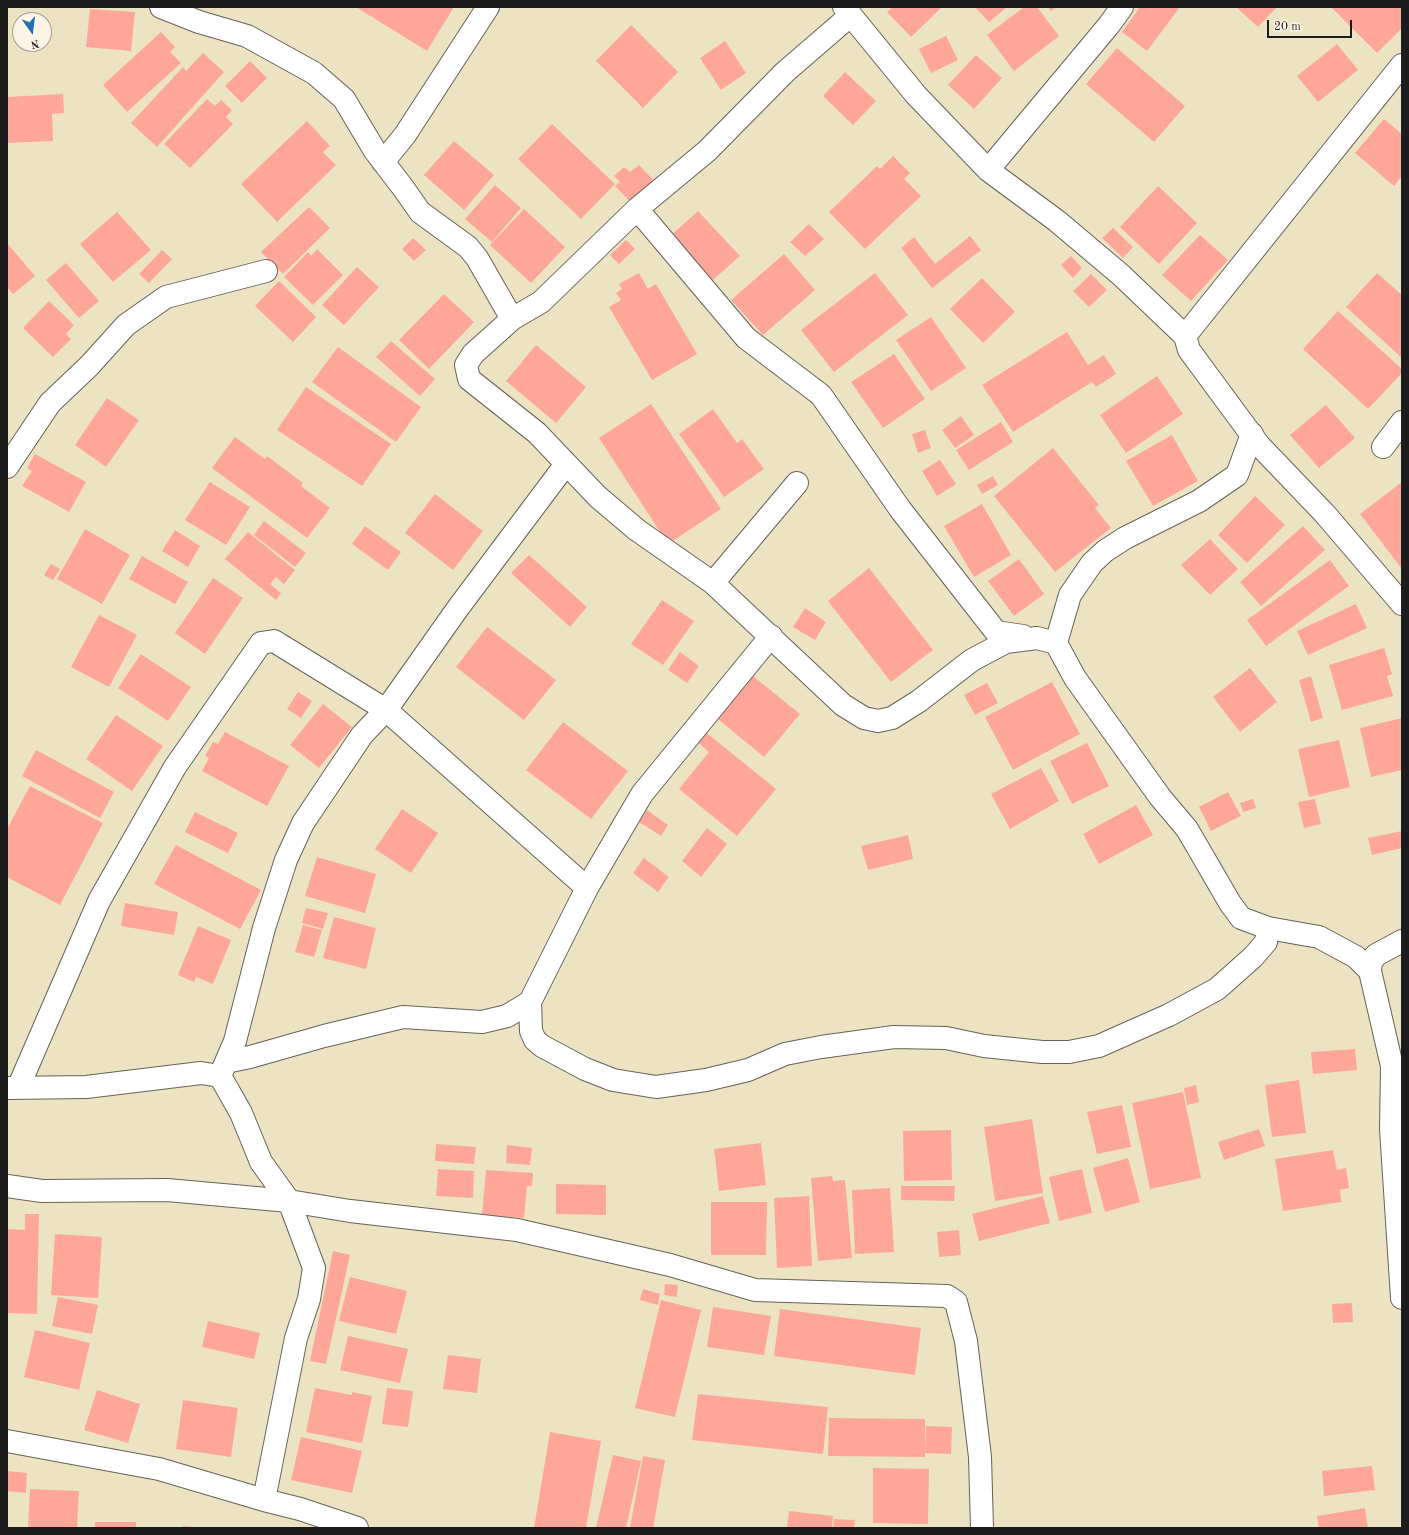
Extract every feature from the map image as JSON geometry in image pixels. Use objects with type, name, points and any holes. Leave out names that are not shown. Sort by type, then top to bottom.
[{"type":"street","points":[[161,7],[199,15],[247,36],[314,73],[344,99],[375,151],[420,212],[468,248],[477,258],[512,319]]},
{"type":"street","points":[[383,162],[405,135],[488,7]]},
{"type":"street","points":[[988,170],[1109,25],[1122,7]]},
{"type":"street","points":[[1046,640],[1006,642],[972,660],[919,701],[892,718],[878,721],[864,718],[843,705],[713,583],[637,530],[598,497],[537,433],[469,379],[466,365],[473,354],[512,319],[541,302],[637,209],[707,151],[848,11],[916,95],[988,170],[1057,221],[1121,275],[1185,336],[1189,350],[1252,434],[1325,514],[1402,604]]},
{"type":"street","points":[[1185,336],[1402,65]]},
{"type":"street","points":[[637,209],[746,338],[821,394],[900,509],[996,632],[1046,640],[1080,684],[1160,797],[1187,829],[1230,903],[1242,918],[1268,928],[1319,937],[1367,961]]},
{"type":"street","points":[[7,467],[50,403],[89,366],[126,326],[166,297],[266,271]]},
{"type":"street","points":[[1383,447],[1402,422]]},
{"type":"street","points":[[1046,640],[1070,595],[1092,564],[1105,551],[1125,538],[1198,501],[1237,475],[1252,434]]},
{"type":"street","points":[[264,1500],[296,1338],[309,1299],[314,1268],[289,1201],[261,1162],[223,1069],[235,1041],[264,928],[286,860],[303,823],[362,735],[386,710],[458,608],[566,464]]},
{"type":"street","points":[[713,583],[797,483]]},
{"type":"street","points":[[771,636],[642,794],[587,888],[530,1002],[531,1031],[535,1040],[542,1046],[585,1069],[613,1080],[656,1087],[706,1080],[741,1072],[785,1054],[821,1047],[894,1037],[946,1038],[984,1046],[1042,1052],[1069,1052],[1099,1046],[1169,1015],[1217,989],[1266,942],[1268,928]]},
{"type":"street","points":[[530,1002],[507,1016],[482,1022],[402,1017],[324,1036],[250,1057],[223,1069],[201,1074],[86,1087],[13,1088],[99,901],[175,767],[261,643],[268,641],[280,645],[386,710],[587,888]]},
{"type":"street","points":[[1367,961],[1402,941]]},
{"type":"street","points":[[1367,961],[1392,1066],[1391,1129],[1400,1217],[1402,1298]]},
{"type":"street","points":[[7,1186],[42,1191],[167,1190],[289,1201],[350,1211],[517,1230],[670,1265],[756,1290],[947,1296],[956,1302],[966,1341],[980,1457],[982,1528]]},
{"type":"street","points":[[7,1440],[159,1469],[300,1509],[357,1528]]},
{"type":"building","points":[[356,7],[454,7],[427,51]]},
{"type":"building","points":[[893,7],[942,7],[911,37],[887,12]]},
{"type":"building","points":[[975,7],[1007,7],[989,22]]},
{"type":"building","points":[[1024,7],[1037,7],[1059,36],[1014,71],[987,35]]},
{"type":"building","points":[[1048,7],[1057,7],[1051,11]]},
{"type":"building","points":[[1140,7],[1180,7],[1147,51],[1122,32]]},
{"type":"building","points":[[1236,7],[1277,7],[1258,27]]},
{"type":"building","points":[[1331,7],[1402,7],[1402,28],[1377,53]]},
{"type":"building","points":[[90,9],[135,12],[131,51],[86,47]]},
{"type":"building","points":[[631,25],[678,72],[643,108],[596,61]]},
{"type":"building","points":[[161,32],[175,47],[170,52],[181,63],[127,112],[103,85]]},
{"type":"building","points":[[946,36],[958,60],[931,73],[919,49]]},
{"type":"building","points":[[725,41],[746,73],[721,90],[700,58]]},
{"type":"building","points":[[1337,44],[1358,70],[1318,102],[1297,76]]},
{"type":"building","points":[[1117,48],[1185,106],[1154,142],[1086,84]]},
{"type":"building","points":[[203,53],[224,72],[157,147],[131,123],[183,67],[186,71]]},
{"type":"building","points":[[976,55],[1002,78],[974,109],[948,85]]},
{"type":"building","points":[[250,61],[267,78],[242,103],[225,86]]},
{"type":"building","points":[[845,72],[876,101],[853,125],[823,96]]},
{"type":"building","points":[[63,94],[64,113],[52,114],[53,141],[7,143],[7,97]]},
{"type":"building","points":[[207,99],[215,106],[221,100],[232,110],[226,117],[233,124],[190,168],[164,144]]},
{"type":"building","points":[[1384,119],[1402,134],[1402,176],[1394,186],[1355,153]]},
{"type":"building","points":[[307,121],[330,146],[323,152],[336,165],[277,222],[241,184]]},
{"type":"building","points":[[552,124],[615,184],[581,219],[518,159]]},
{"type":"building","points":[[454,141],[494,175],[464,210],[424,175]]},
{"type":"building","points":[[893,156],[910,173],[904,179],[921,196],[865,249],[829,212],[877,166],[880,169]]},
{"type":"building","points":[[639,165],[659,186],[636,208],[615,186],[620,182],[614,176],[624,167],[630,172]]},
{"type":"building","points":[[495,185],[521,208],[492,242],[465,219]]},
{"type":"building","points":[[1158,186],[1197,223],[1159,264],[1120,227]]},
{"type":"building","points":[[309,207],[330,228],[283,274],[261,252]]},
{"type":"building","points":[[524,209],[565,247],[531,283],[490,245]]},
{"type":"building","points":[[698,211],[740,256],[708,284],[667,239]]},
{"type":"building","points":[[117,212],[151,250],[113,282],[80,244]]},
{"type":"building","points":[[809,224],[824,239],[805,256],[790,242]]},
{"type":"building","points":[[1113,228],[1133,247],[1123,258],[1102,238]]},
{"type":"building","points":[[1200,235],[1228,260],[1191,301],[1162,275]]},
{"type":"building","points":[[970,236],[981,250],[932,288],[901,248],[914,237],[935,264]]},
{"type":"building","points":[[413,238],[426,250],[414,261],[402,249]]},
{"type":"building","points":[[626,240],[635,249],[619,264],[610,255]]},
{"type":"building","points":[[7,243],[35,276],[13,294],[7,287]]},
{"type":"building","points":[[317,249],[343,275],[313,305],[284,277],[308,252],[311,256]]},
{"type":"building","points":[[162,250],[172,259],[149,283],[139,274]]},
{"type":"building","points":[[784,254],[815,290],[763,335],[731,300]]},
{"type":"building","points":[[1071,256],[1082,268],[1073,278],[1061,265]]},
{"type":"building","points":[[66,263],[99,301],[79,318],[46,280]]},
{"type":"building","points":[[357,267],[379,287],[344,325],[322,305]]},
{"type":"building","points":[[639,273],[648,289],[656,284],[697,354],[652,380],[609,307],[621,300],[616,293],[622,289],[619,284]]},
{"type":"building","points":[[875,273],[908,315],[834,372],[801,330]]},
{"type":"building","points":[[1377,273],[1402,295],[1402,358],[1346,307]]},
{"type":"building","points":[[1091,274],[1107,290],[1089,307],[1073,291]]},
{"type":"building","points":[[982,278],[1015,312],[983,343],[950,309]]},
{"type":"building","points":[[279,281],[316,317],[293,342],[255,306]]},
{"type":"building","points":[[444,294],[474,322],[429,369],[399,340]]},
{"type":"building","points":[[49,301],[74,325],[66,334],[71,339],[53,357],[23,328]]},
{"type":"building","points":[[1338,311],[1402,369],[1402,373],[1368,409],[1303,349]]},
{"type":"building","points":[[931,317],[966,368],[931,391],[896,340]]},
{"type":"building","points":[[1067,332],[1088,365],[1104,355],[1116,374],[1096,387],[1092,382],[1013,432],[982,385]]},
{"type":"building","points":[[391,341],[435,379],[420,396],[376,357]]},
{"type":"building","points":[[536,345],[586,387],[556,423],[506,381]]},
{"type":"building","points":[[338,347],[421,407],[396,442],[312,382]]},
{"type":"building","points":[[894,354],[925,399],[883,428],[851,382]]},
{"type":"building","points":[[1157,376],[1183,414],[1126,453],[1100,415]]},
{"type":"building","points":[[306,387],[391,444],[362,486],[277,430]]},
{"type":"building","points":[[107,398],[139,420],[106,467],[75,445]]},
{"type":"building","points":[[651,404],[721,509],[668,544],[599,438]]},
{"type":"building","points":[[1326,405],[1355,438],[1319,468],[1290,435]]},
{"type":"building","points":[[713,409],[737,443],[742,439],[764,469],[724,497],[679,434]]},
{"type":"building","points":[[961,416],[974,435],[955,448],[942,430]]},
{"type":"building","points":[[1001,422],[1013,442],[969,470],[956,450]]},
{"type":"building","points":[[925,430],[931,448],[918,453],[912,434]]},
{"type":"building","points":[[1172,435],[1198,481],[1153,506],[1126,461]]},
{"type":"building","points":[[235,437],[265,459],[267,456],[303,483],[301,486],[330,508],[307,538],[212,468]]},
{"type":"building","points":[[1053,448],[1099,505],[1095,508],[1111,528],[1055,572],[994,496]]},
{"type":"building","points":[[35,454],[86,482],[69,512],[22,486],[32,471],[27,468]]},
{"type":"building","points":[[940,460],[956,484],[937,496],[922,471]]},
{"type":"building","points":[[993,476],[998,485],[982,494],[977,485]]},
{"type":"building","points":[[210,482],[250,507],[226,545],[185,520]]},
{"type":"building","points":[[1402,482],[1402,569],[1360,514]]},
{"type":"building","points":[[435,494],[483,531],[453,570],[405,533]]},
{"type":"building","points":[[1255,496],[1285,525],[1247,563],[1218,535]]},
{"type":"building","points":[[982,504],[1011,555],[974,577],[944,526]]},
{"type":"building","points":[[264,521],[306,553],[295,567],[254,535]]},
{"type":"building","points":[[365,526],[401,552],[388,570],[352,544]]},
{"type":"building","points":[[1303,526],[1325,550],[1261,606],[1240,582]]},
{"type":"building","points":[[85,529],[130,555],[102,604],[57,579]]},
{"type":"building","points":[[175,530],[200,546],[188,567],[162,551]]},
{"type":"building","points":[[248,532],[295,570],[284,584],[276,577],[270,584],[281,593],[276,600],[225,559]]},
{"type":"building","points":[[1210,539],[1238,569],[1210,595],[1181,565]]},
{"type":"building","points":[[529,555],[587,607],[570,627],[511,573]]},
{"type":"building","points":[[142,556],[188,582],[175,604],[129,579]]},
{"type":"building","points":[[1019,559],[1044,594],[1014,616],[988,581]]},
{"type":"building","points":[[1330,560],[1349,586],[1266,646],[1247,620]]},
{"type":"building","points":[[51,564],[60,569],[53,580],[44,575]]},
{"type":"building","points":[[869,568],[933,650],[891,682],[828,601]]},
{"type":"building","points":[[213,578],[243,598],[205,654],[175,633]]},
{"type":"building","points":[[662,600],[694,621],[663,665],[631,644]]},
{"type":"building","points":[[1356,604],[1367,628],[1308,655],[1297,631]]},
{"type":"building","points":[[805,608],[826,622],[815,640],[793,627]]},
{"type":"building","points":[[99,615],[137,635],[109,687],[71,667]]},
{"type":"building","points":[[487,627],[556,680],[524,720],[456,667]]},
{"type":"building","points":[[1384,648],[1392,674],[1387,676],[1393,696],[1342,710],[1329,665]]},
{"type":"building","points":[[680,652],[699,666],[687,683],[668,670]]},
{"type":"building","points":[[141,654],[191,687],[168,721],[118,688]]},
{"type":"building","points":[[1250,668],[1277,702],[1240,732],[1213,697]]},
{"type":"building","points":[[748,672],[800,714],[764,757],[713,715]]},
{"type":"building","points":[[1311,676],[1323,718],[1311,722],[1299,680]]},
{"type":"building","points":[[1052,682],[1080,734],[1013,770],[985,717]]},
{"type":"building","points":[[987,683],[998,703],[975,715],[964,695]]},
{"type":"building","points":[[298,692],[312,701],[301,718],[287,709]]},
{"type":"building","points":[[323,704],[352,727],[319,768],[290,745]]},
{"type":"building","points":[[116,715],[163,746],[132,791],[86,759]]},
{"type":"building","points":[[1402,718],[1402,770],[1371,777],[1360,728]]},
{"type":"building","points":[[563,722],[628,771],[591,819],[526,770]]},
{"type":"building","points":[[703,730],[776,789],[737,836],[679,789],[709,752],[695,740]]},
{"type":"building","points":[[225,732],[289,766],[267,806],[202,771],[209,758],[205,756],[213,742],[218,744]]},
{"type":"building","points":[[1339,740],[1350,787],[1309,797],[1298,749]]},
{"type":"building","points":[[1087,743],[1109,786],[1072,804],[1050,761]]},
{"type":"building","points":[[36,750],[114,792],[100,818],[22,776]]},
{"type":"building","points":[[1041,768],[1059,801],[1010,829],[991,794]]},
{"type":"building","points":[[30,786],[103,823],[60,905],[7,877],[7,829]]},
{"type":"building","points":[[1228,792],[1241,816],[1211,831],[1199,807]]},
{"type":"building","points":[[1253,799],[1256,808],[1243,812],[1240,803]]},
{"type":"building","points":[[1315,799],[1321,824],[1304,828],[1298,802]]},
{"type":"building","points":[[1136,805],[1153,835],[1099,864],[1083,834]]},
{"type":"building","points":[[402,809],[438,833],[411,873],[375,849]]},
{"type":"building","points":[[647,810],[668,825],[661,836],[639,822]]},
{"type":"building","points":[[195,812],[238,833],[228,853],[185,832]]},
{"type":"building","points":[[707,828],[727,844],[701,877],[682,861]]},
{"type":"building","points":[[1402,831],[1402,848],[1372,855],[1368,838]]},
{"type":"building","points":[[908,835],[913,859],[868,870],[861,846]]},
{"type":"building","points":[[176,845],[261,890],[240,929],[154,884]]},
{"type":"building","points":[[317,857],[376,874],[365,913],[305,896]]},
{"type":"building","points":[[644,858],[669,877],[658,892],[633,873]]},
{"type":"building","points":[[125,903],[178,912],[174,935],[121,926]]},
{"type":"building","points":[[306,908],[328,913],[323,929],[302,923]]},
{"type":"building","points":[[334,917],[376,928],[366,969],[323,958]]},
{"type":"building","points":[[303,925],[322,930],[314,957],[295,952]]},
{"type":"building","points":[[198,926],[231,940],[213,984],[196,977],[194,982],[178,975]]},
{"type":"building","points":[[1355,1049],[1357,1070],[1313,1074],[1311,1052]]},
{"type":"building","points":[[1299,1080],[1306,1133],[1272,1137],[1265,1085]]},
{"type":"building","points":[[1196,1085],[1199,1102],[1187,1105],[1184,1088]]},
{"type":"building","points":[[1183,1092],[1201,1178],[1150,1189],[1132,1103]]},
{"type":"building","points":[[1122,1105],[1131,1147],[1097,1154],[1087,1112]]},
{"type":"building","points":[[1032,1119],[1043,1193],[995,1201],[984,1127]]},
{"type":"building","points":[[1259,1129],[1265,1146],[1224,1160],[1218,1142]]},
{"type":"building","points":[[951,1130],[952,1180],[904,1181],[903,1131]]},
{"type":"building","points":[[761,1143],[766,1185],[719,1191],[714,1149]]},
{"type":"building","points":[[436,1144],[476,1147],[474,1164],[435,1161]]},
{"type":"building","points":[[507,1145],[532,1148],[530,1165],[506,1163]]},
{"type":"building","points":[[1333,1150],[1337,1170],[1346,1168],[1349,1188],[1340,1190],[1341,1202],[1283,1211],[1275,1159]]},
{"type":"building","points":[[1128,1158],[1140,1202],[1105,1212],[1093,1168]]},
{"type":"building","points":[[438,1169],[474,1171],[473,1198],[436,1196]]},
{"type":"building","points":[[1082,1169],[1092,1213],[1059,1221],[1049,1177]]},
{"type":"building","points":[[486,1170],[533,1173],[532,1186],[527,1186],[524,1218],[482,1215]]},
{"type":"building","points":[[832,1176],[833,1181],[845,1180],[852,1258],[818,1261],[811,1178]]},
{"type":"building","points":[[556,1184],[606,1185],[606,1215],[556,1214]]},
{"type":"building","points":[[901,1186],[955,1186],[954,1201],[901,1200]]},
{"type":"building","points":[[890,1188],[894,1252],[855,1254],[852,1190]]},
{"type":"building","points":[[809,1196],[812,1266],[777,1268],[774,1198]]},
{"type":"building","points":[[1043,1196],[1050,1223],[979,1241],[972,1214]]},
{"type":"building","points":[[711,1202],[767,1202],[766,1255],[711,1255]]},
{"type":"building","points":[[25,1214],[39,1214],[37,1314],[7,1313],[7,1229],[25,1230]]},
{"type":"building","points":[[959,1230],[961,1255],[939,1257],[937,1232]]},
{"type":"building","points":[[55,1234],[102,1237],[98,1298],[51,1295]]},
{"type":"building","points":[[333,1251],[350,1255],[326,1364],[310,1361]]},
{"type":"building","points":[[350,1277],[407,1291],[396,1334],[339,1321]]},
{"type":"building","points":[[665,1284],[678,1285],[677,1297],[664,1295]]},
{"type":"building","points":[[643,1289],[660,1294],[658,1305],[640,1300]]},
{"type":"building","points":[[58,1297],[98,1305],[92,1334],[52,1326]]},
{"type":"building","points":[[661,1300],[701,1310],[675,1417],[635,1408]]},
{"type":"building","points":[[1352,1303],[1353,1322],[1333,1323],[1332,1304]]},
{"type":"building","points":[[713,1307],[771,1316],[764,1355],[707,1347]]},
{"type":"building","points":[[780,1309],[921,1328],[915,1375],[774,1356]]},
{"type":"building","points":[[208,1321],[260,1333],[254,1359],[202,1347]]},
{"type":"building","points":[[35,1330],[90,1343],[79,1390],[24,1377]]},
{"type":"building","points":[[348,1336],[408,1349],[400,1383],[340,1370]]},
{"type":"building","points":[[448,1355],[481,1359],[477,1393],[443,1389]]},
{"type":"building","points":[[315,1388],[352,1395],[352,1392],[372,1396],[362,1443],[306,1432]]},
{"type":"building","points":[[387,1388],[413,1391],[408,1427],[382,1424]]},
{"type":"building","points":[[97,1390],[140,1404],[128,1443],[84,1430]]},
{"type":"building","points":[[698,1394],[828,1407],[823,1454],[692,1440]]},
{"type":"building","points":[[183,1400],[238,1408],[231,1457],[176,1449]]},
{"type":"building","points":[[829,1418],[925,1419],[925,1457],[828,1456]]},
{"type":"building","points":[[926,1426],[952,1427],[951,1454],[925,1453]]},
{"type":"building","points":[[550,1432],[601,1441],[586,1528],[534,1528]]},
{"type":"building","points":[[301,1437],[362,1451],[352,1493],[291,1480]]},
{"type":"building","points":[[613,1455],[641,1461],[626,1528],[596,1528]]},
{"type":"building","points":[[643,1456],[665,1460],[653,1528],[630,1528]]},
{"type":"building","points":[[1372,1466],[1375,1490],[1324,1496],[1322,1471]]},
{"type":"building","points":[[873,1468],[929,1469],[928,1524],[873,1523]]},
{"type":"building","points":[[7,1471],[27,1473],[26,1493],[7,1491]]},
{"type":"building","points":[[30,1489],[79,1491],[77,1528],[28,1528]]},
{"type":"building","points":[[1365,1508],[1368,1528],[1319,1528],[1317,1516]]},
{"type":"building","points":[[789,1511],[833,1516],[832,1528],[787,1528]]},
{"type":"building","points":[[834,1519],[855,1520],[854,1528],[833,1528]]},
{"type":"building","points":[[95,1522],[136,1522],[136,1528],[95,1528]]},
{"type":"building","points":[[183,1526],[196,1527],[196,1528],[182,1528]]}]
